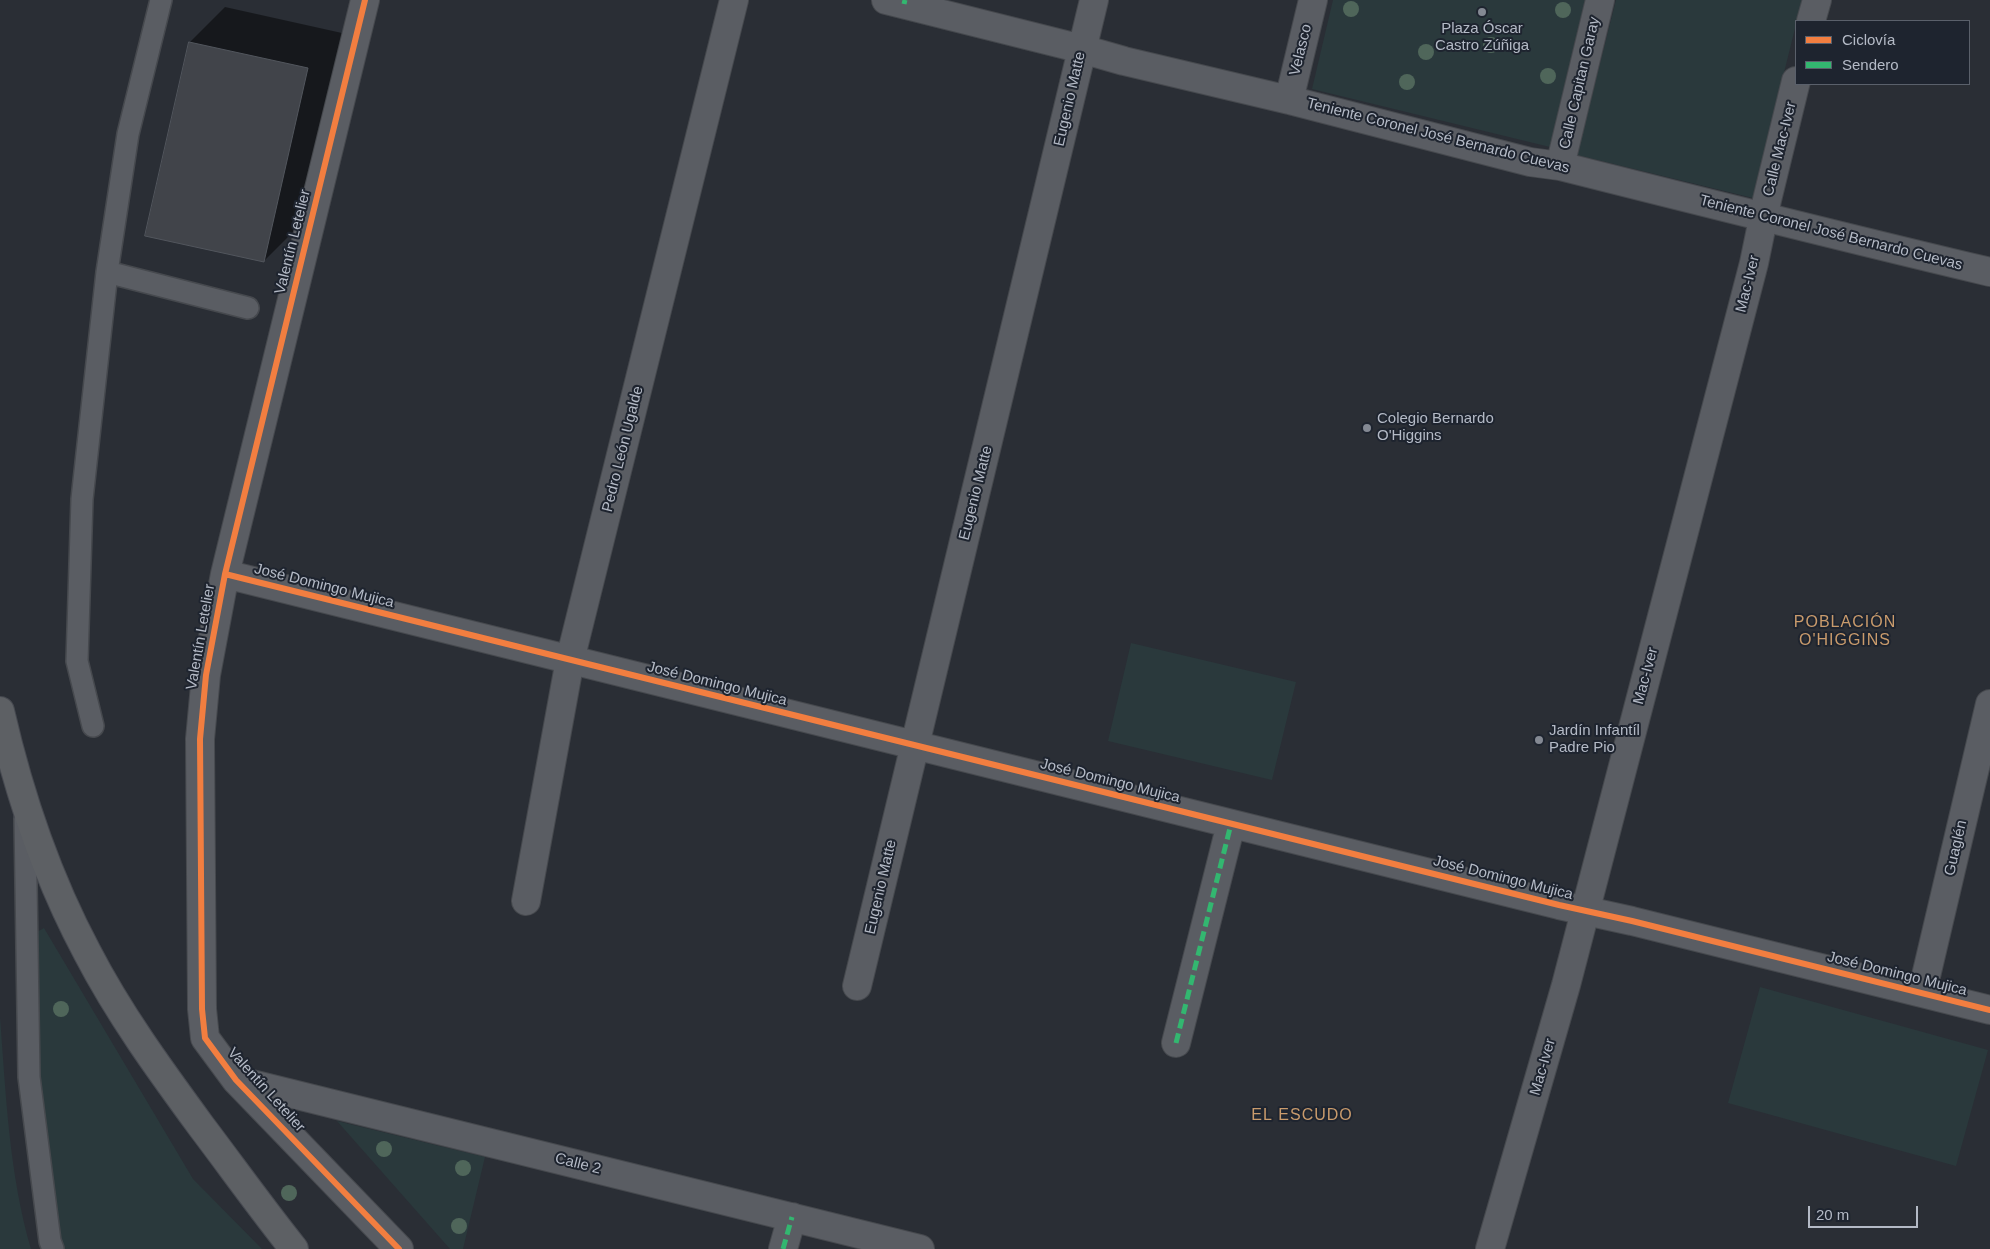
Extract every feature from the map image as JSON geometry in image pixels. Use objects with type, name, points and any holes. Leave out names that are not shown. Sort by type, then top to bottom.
[{"type":"highway","points":[[0,711],[25,801],[42,853],[63,904],[87,953],[119,1010],[156,1065],[268,1217],[294,1249]]},
{"type":"street","name":"Valentín Letelier","points":[[365,0],[225,574],[206,675],[200,739],[202,1009],[205,1038],[236,1080],[399,1249]]},
{"type":"street","name":"Pedro León Ugalde","points":[[526,900],[570,660],[734,0]]},
{"type":"street","name":"Eugenio Matte","points":[[857,986],[1094,0]]},
{"type":"street","name":"Velasco","points":[[1289,100],[1313,0]]},
{"type":"street","name":"Calle Capitan Garay","points":[[1560,166],[1600,0]]},
{"type":"street","points":[[1811,20],[1816,0]]},
{"type":"street","name":"Teniente Coronel José Bernardo Cuevas","points":[[898,1],[1124,61],[1289,100],[1530,162],[1560,166],[1763,216],[1800,228],[1990,272]]},
{"type":"street","name":"Calle Mac-Iver","points":[[1763,216],[1795,85]]},
{"type":"street","name":"Mac-Iver","points":[[1490,1249],[1566,986],[1584,910],[1754,263],[1763,216]]},
{"type":"street","name":"José Domingo Mujica","points":[[225,574],[914,746],[1990,1010]]},
{"type":"street","name":"Guaglén","points":[[1922,993],[1990,704]]},
{"type":"street","points":[[1176,1043],[1230,824]]},
{"type":"street","name":"Calle 2","points":[[236,1080],[920,1249]]},
{"type":"street","points":[[783,1249],[792,1217]]},
{"type":"lane","points":[[93,726],[77,661],[82,499],[107,272],[128,134],[161,0]]},
{"type":"lane","points":[[107,272],[248,308]]},
{"type":"lane","points":[[25,801],[29,1077],[50,1241],[53,1249]]},
{"type":"shaded area","name":"Plaza Óscar Castro Zúñiga","points":[[1333,0],[1585,0],[1550,147],[1312,89]]},
{"type":"shaded area","points":[[1616,0],[1802,0],[1797,20],[1795,20],[1795,28],[1753,198],[1577,155]]},
{"type":"shaded area","points":[[1131,643],[1296,682],[1272,780],[1108,741]]},
{"type":"shaded area","points":[[44,928],[193,1179],[262,1249],[60,1249],[33,1071],[35,933]]},
{"type":"shaded area","points":[[1760,987],[1988,1050],[1956,1166],[1728,1103]]},
{"type":"shaded area","points":[[0,1017],[13,1163],[31,1249],[0,1249]]},
{"type":"shaded area","points":[[337,1121],[485,1157],[463,1249],[450,1249]]},
{"type":"building","points":[[189,42],[308,68],[264,262],[145,236]]},
{"type":"marked path","points":[[904,4],[905,0]]},
{"type":"marked path","points":[[1176,1043],[1231,824]]},
{"type":"marked path","points":[[783,1249],[792,1217]]},
{"type":"cycle path","points":[[365,0],[225,574],[206,675],[200,739],[202,1009],[205,1038],[236,1080],[399,1249]]},
{"type":"cycle path","points":[[225,574],[1990,1010]]},
{"type":"place","name":"Plaza Óscar Castro Zúñiga","points":[[1482,12]]},
{"type":"place","name":"Colegio Bernardo O'Higgins","points":[[1367,428]]},
{"type":"place","name":"Jardín Infantíl Padre Pio","points":[[1539,740]]},
{"type":"district","name":"POBLACIÓN O'HIGGINS","points":[[1845,632]]},
{"type":"district","name":"EL ESCUDO","points":[[1302,1116]]}]
